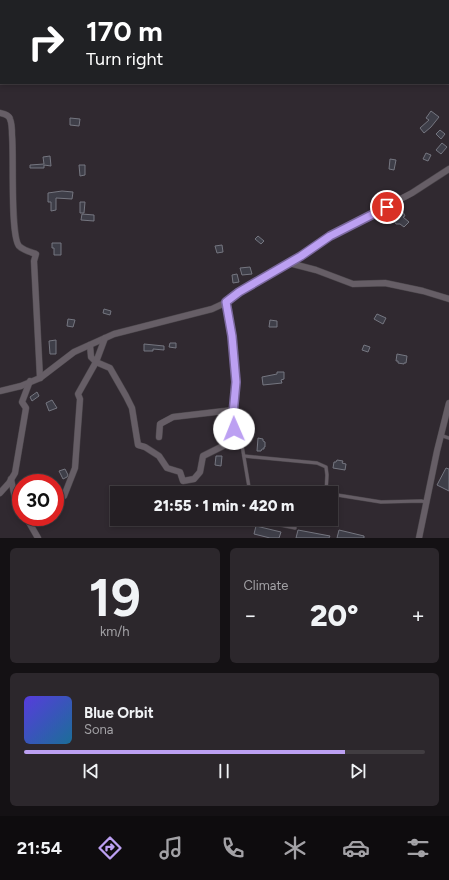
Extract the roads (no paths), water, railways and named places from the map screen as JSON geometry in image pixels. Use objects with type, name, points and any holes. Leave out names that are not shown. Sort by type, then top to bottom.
[{"type":"street","points":[[0,114],[9,117],[12,126],[14,152],[14,237],[18,245],[36,254],[34,260],[40,378]]},
{"type":"street","points":[[0,391],[21,386],[40,378],[74,352],[121,331],[194,315],[212,309],[226,302],[239,292],[289,263],[330,236],[412,193],[449,169]]},
{"type":"street","points":[[289,263],[316,270],[353,284],[385,283],[423,291],[449,299]]},
{"type":"street","points":[[90,345],[91,358],[96,362],[110,368],[132,408],[138,445],[145,447],[158,456],[167,468],[180,472],[182,481],[194,480],[200,472],[203,456],[219,449],[234,433],[233,410],[236,382],[232,336],[226,302]]},
{"type":"street","points":[[64,496],[75,468],[80,399],[78,394],[96,362],[105,338]]},
{"type":"street","points":[[0,492],[15,473],[26,408],[22,402],[30,382]]},
{"type":"street","points":[[420,538],[440,435],[449,403]]},
{"type":"street","points":[[159,437],[160,424],[173,417],[233,410]]},
{"type":"street","points":[[11,479],[12,484]]},
{"type":"street","points":[[33,526],[38,538]]},
{"type":"lane","points":[[234,403],[236,406],[249,486]]},
{"type":"lane","points":[[440,435],[449,438]]},
{"type":"lane","points":[[244,456],[318,463],[326,466],[326,486]]},
{"type":"lane","points":[[338,495],[381,502],[426,502]]},
{"type":"lane","points":[[285,526],[295,528]]}]
